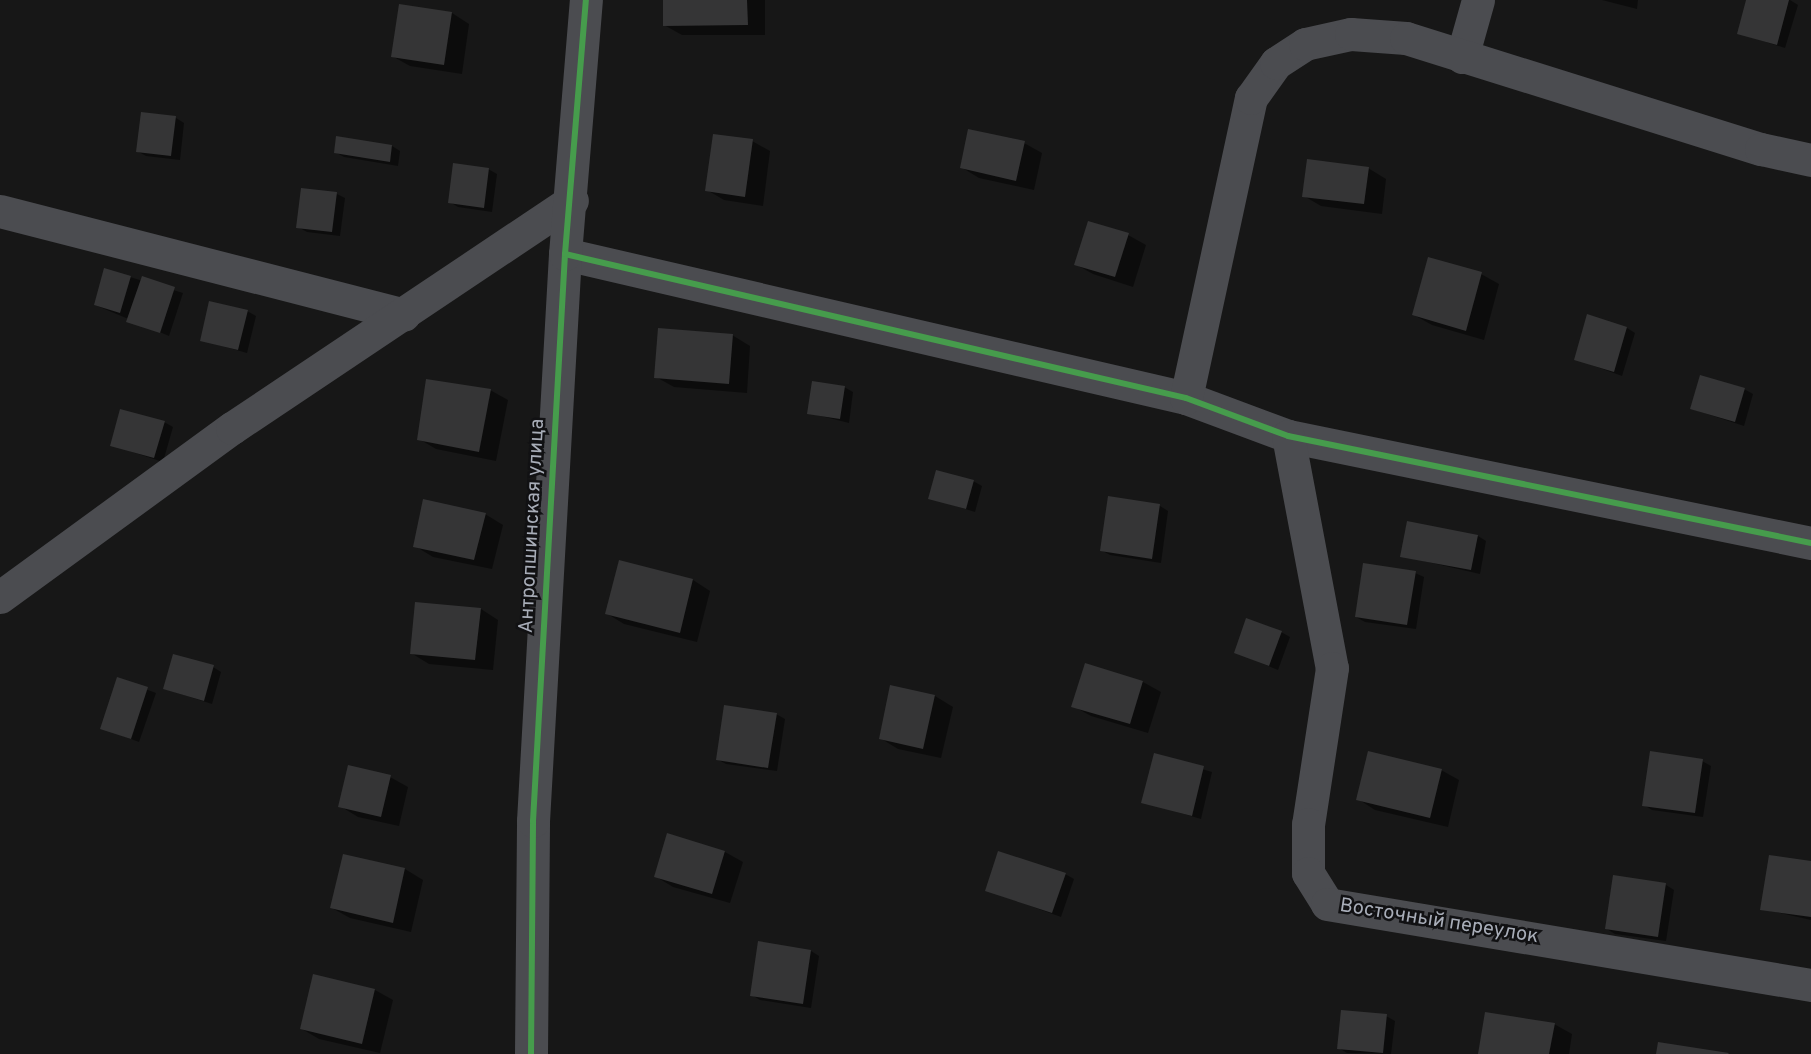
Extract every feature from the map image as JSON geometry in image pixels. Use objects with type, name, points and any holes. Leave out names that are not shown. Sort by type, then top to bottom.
[{"type":"street","name":"Антропшинская улица","points":[[531,1054],[533,821],[565,254],[572,200],[586,0]]},
{"type":"street","points":[[1462,57],[1478,0]]},
{"type":"street","points":[[1186,398],[1251,98],[1276,63],[1305,44],[1351,34],[1406,38],[1761,148],[1811,160]]},
{"type":"street","points":[[0,597],[232,428],[404,315],[572,200]]},
{"type":"street","points":[[0,211],[404,315]]},
{"type":"street","points":[[565,254],[1186,398],[1288,436],[1811,543]]},
{"type":"street","name":"Восточный переулок","points":[[1288,436],[1332,668],[1308,824],[1308,873],[1327,904],[1811,985]]},
{"type":"building","points":[[663,0],[747,0],[748,25],[663,26]]},
{"type":"building","points":[[1746,0],[1789,0],[1777,45],[1737,34]]},
{"type":"building","points":[[399,4],[452,12],[444,65],[391,57]]},
{"type":"building","points":[[141,112],[176,116],[171,156],[136,152]]},
{"type":"building","points":[[968,129],[1025,141],[1016,181],[960,168]]},
{"type":"building","points":[[713,134],[753,139],[745,197],[705,191]]},
{"type":"building","points":[[336,136],[392,145],[390,162],[334,153]]},
{"type":"building","points":[[1307,159],[1369,167],[1364,204],[1302,197]]},
{"type":"building","points":[[453,163],[489,168],[484,208],[448,203]]},
{"type":"building","points":[[301,188],[337,192],[332,232],[296,228]]},
{"type":"building","points":[[1088,221],[1129,233],[1115,277],[1074,265]]},
{"type":"building","points":[[1428,257],[1482,272],[1466,331],[1412,315]]},
{"type":"building","points":[[104,268],[131,276],[120,313],[94,305]]},
{"type":"building","points":[[142,276],[175,287],[160,333],[126,322]]},
{"type":"building","points":[[209,301],[248,310],[238,350],[200,341]]},
{"type":"building","points":[[1587,314],[1627,327],[1614,372],[1574,360]]},
{"type":"building","points":[[658,328],[733,334],[729,384],[654,378]]},
{"type":"building","points":[[1700,375],[1745,388],[1735,422],[1690,409]]},
{"type":"building","points":[[426,379],[491,389],[479,452],[417,440]]},
{"type":"building","points":[[812,381],[845,386],[840,419],[807,414]]},
{"type":"building","points":[[120,409],[165,421],[154,458],[110,446]]},
{"type":"building","points":[[936,470],[974,480],[966,509],[928,499]]},
{"type":"building","points":[[1108,496],[1160,504],[1152,559],[1100,551]]},
{"type":"building","points":[[423,499],[486,513],[474,560],[413,547]]},
{"type":"building","points":[[1407,521],[1478,535],[1471,570],[1400,557]]},
{"type":"building","points":[[619,560],[693,579],[680,633],[605,614]]},
{"type":"building","points":[[1363,563],[1416,571],[1407,625],[1355,617]]},
{"type":"building","points":[[415,602],[481,608],[475,660],[410,654]]},
{"type":"building","points":[[1246,618],[1282,631],[1269,666],[1234,653]]},
{"type":"building","points":[[173,654],[214,665],[204,701],[163,689]]},
{"type":"building","points":[[1085,663],[1143,681],[1130,724],[1071,707]]},
{"type":"building","points":[[117,677],[148,687],[131,739],[100,729]]},
{"type":"building","points":[[890,685],[935,695],[923,749],[879,739]]},
{"type":"building","points":[[724,705],[777,713],[768,768],[716,760]]},
{"type":"building","points":[[1368,751],[1442,769],[1430,818],[1356,800]]},
{"type":"building","points":[[1650,751],[1703,759],[1695,813],[1642,806]]},
{"type":"building","points":[[1154,753],[1204,766],[1192,816],[1141,803]]},
{"type":"building","points":[[348,765],[391,775],[381,817],[338,807]]},
{"type":"building","points":[[667,833],[725,851],[712,894],[654,877]]},
{"type":"building","points":[[998,851],[1066,873],[1052,913],[985,891]]},
{"type":"building","points":[[343,854],[405,868],[393,923],[330,908]]},
{"type":"building","points":[[1769,855],[1811,861],[1811,917],[1760,910]]},
{"type":"building","points":[[1613,875],[1666,883],[1658,937],[1605,929]]},
{"type":"building","points":[[758,941],[811,950],[803,1004],[750,996]]},
{"type":"building","points":[[313,974],[375,989],[362,1044],[300,1029]]},
{"type":"building","points":[[1341,1010],[1387,1014],[1383,1053],[1337,1049]]},
{"type":"building","points":[[1485,1012],[1555,1023],[1549,1054],[1478,1054]]},
{"type":"building","points":[[1658,1042],[1729,1053],[1656,1054]]},
{"type":"cycle path","points":[[531,1054],[533,821],[565,254],[586,0]]},
{"type":"cycle path","points":[[565,254],[1186,398],[1288,436],[1811,543]]}]
